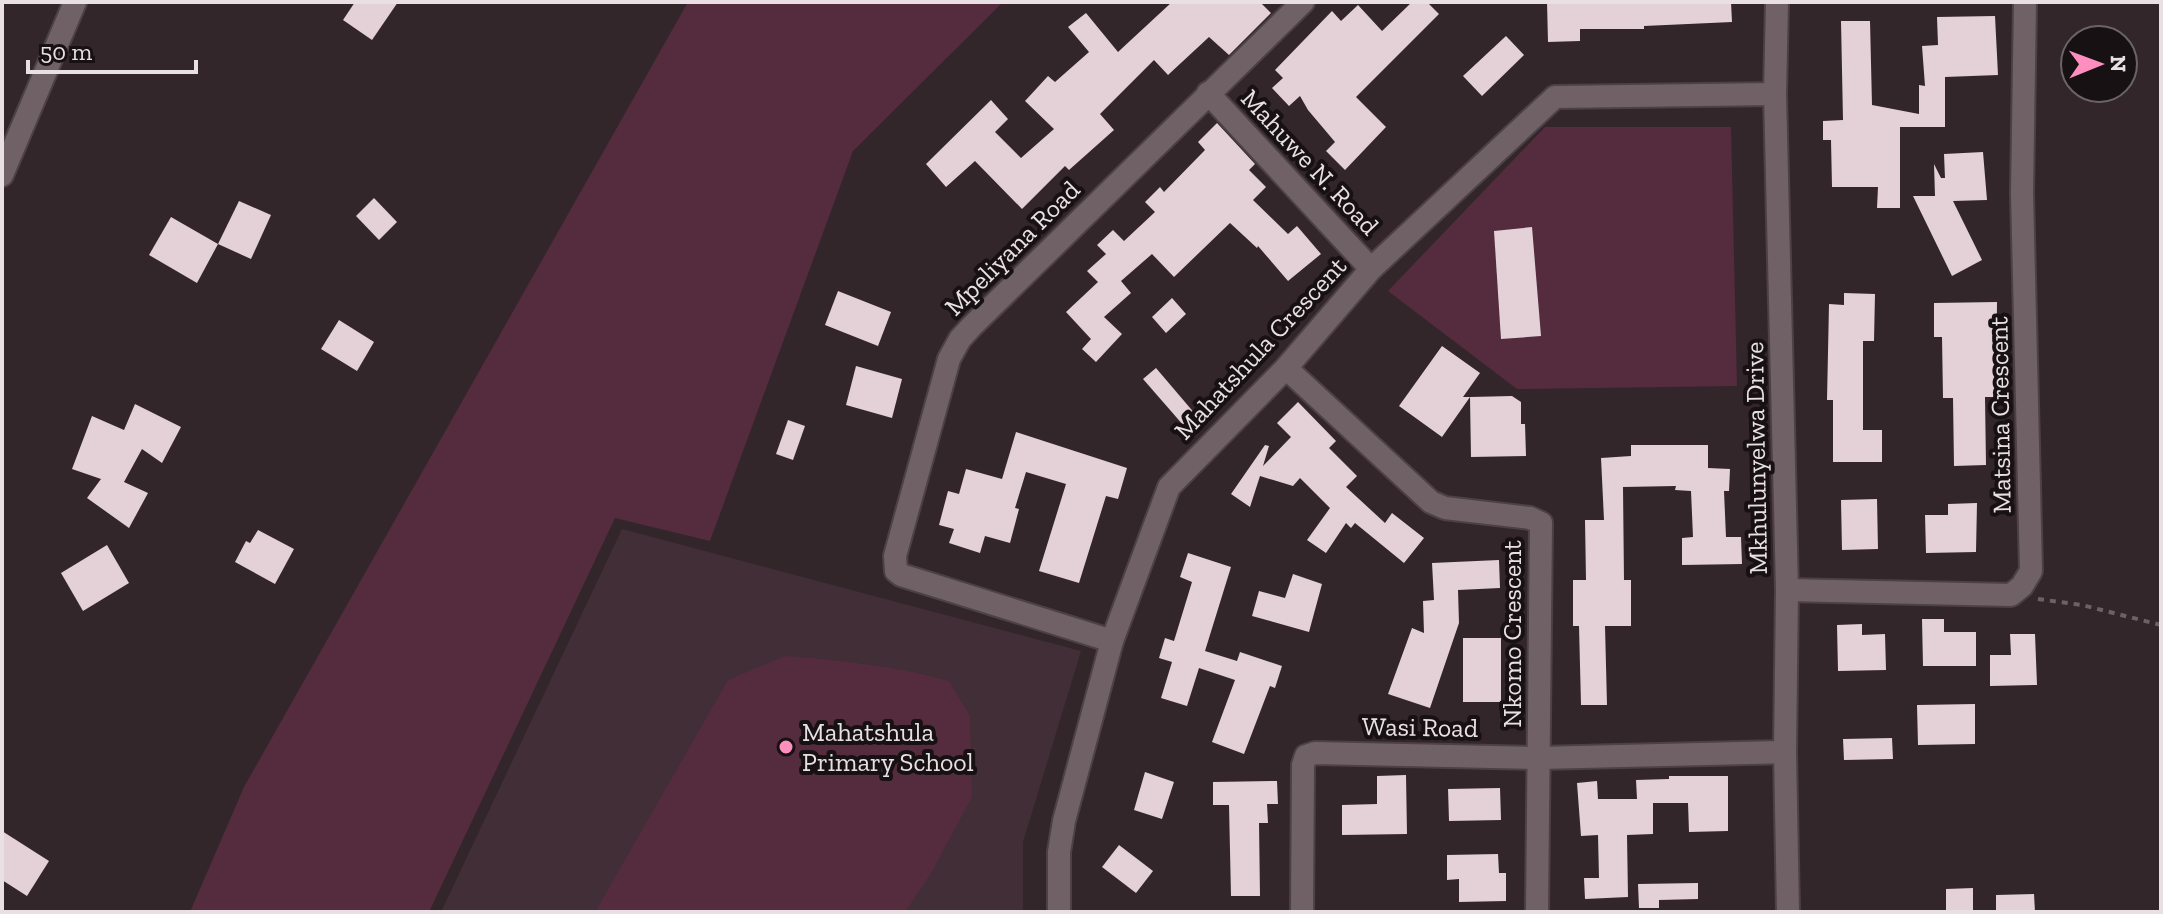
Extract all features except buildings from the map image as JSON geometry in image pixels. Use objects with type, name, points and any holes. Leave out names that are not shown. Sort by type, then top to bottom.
[{"type":"street","points":[[2,175],[75,2]]},
{"type":"street","name":"Mpeliyana Road","points":[[1112,641],[901,575],[895,567],[895,556],[949,359],[960,339],[1303,2]]},
{"type":"street","name":"Mkhulunyelwa Drive","points":[[1777,2],[1775,94],[1787,590],[1785,752],[1788,912]]},
{"type":"street","name":"Matsina Crescent","points":[[2011,595],[2022,586],[2031,571],[2022,193],[2025,2]]},
{"type":"street","name":"Mahuwe N. Road","points":[[1208,93],[1371,269]]},
{"type":"street","name":"Mahatshula Crescent","points":[[1059,912],[1060,836],[1112,641],[1169,487],[1286,368],[1371,269],[1555,97],[1775,94]]},
{"type":"street","name":"Nkomo Crescent","points":[[1286,368],[1431,502],[1445,508],[1540,521],[1537,912]]},
{"type":"street","points":[[1787,590],[2011,595]]},
{"type":"street","name":"Wasi Road","points":[[1302,912],[1303,765],[1306,756],[1315,753],[1539,758],[1785,752]]},
{"type":"path","points":[[2011,595],[2082,605],[2161,625]]},
{"type":"shaded area","points":[[688,2],[1003,2],[853,151],[710,541],[615,518],[429,912],[190,912],[244,787]]},
{"type":"shaded area","points":[[1545,127],[1731,127],[1737,386],[1517,389],[1388,291]]},
{"type":"shaded area","name":"Mahatshula Primary School","points":[[622,529],[1081,651],[1023,842],[1023,912],[441,912]]},
{"type":"shaded area","points":[[785,656],[868,664],[949,681],[970,716],[972,797],[930,875],[905,912],[595,912],[728,680]]},
{"type":"place","name":"Mahatshula Primary School","points":[[786,747]]}]
